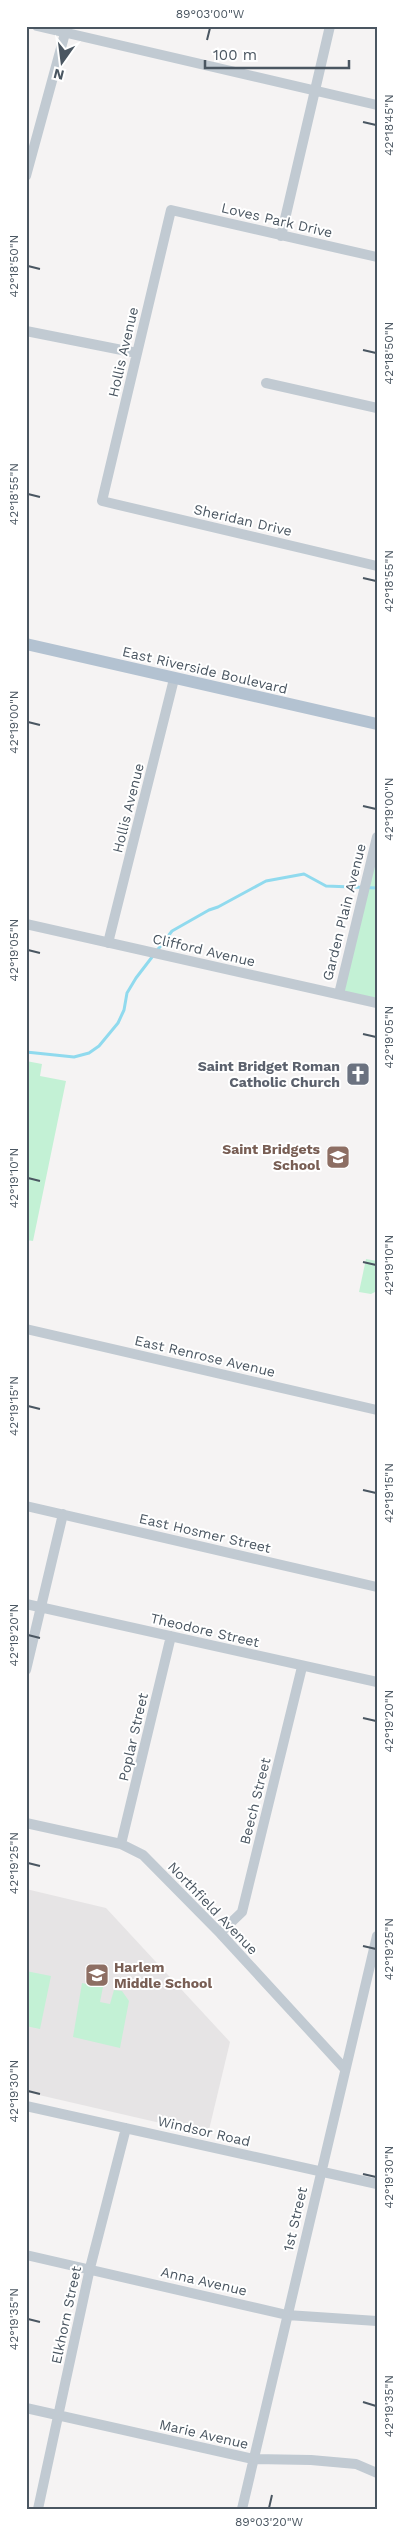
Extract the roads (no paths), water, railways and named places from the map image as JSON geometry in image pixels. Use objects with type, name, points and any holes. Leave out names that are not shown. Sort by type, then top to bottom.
[{"type":"main road","name":"East Riverside Boulevard","points":[[26,644],[377,724]]},
{"type":"street","points":[[37,26],[66,30],[377,105]]},
{"type":"street","points":[[281,236],[330,26]]},
{"type":"street","points":[[26,176],[66,30]]},
{"type":"street","name":"Loves Park Drive","points":[[171,210],[377,257]]},
{"type":"street","name":"Hollis Avenue","points":[[102,501],[171,210]]},
{"type":"street","points":[[26,331],[137,353]]},
{"type":"street","points":[[266,384],[377,408]]},
{"type":"street","name":"Sheridan Drive","points":[[102,501],[377,566]]},
{"type":"street","name":"Hollis Avenue","points":[[108,943],[174,679]]},
{"type":"street","name":"Garden Plain Avenue","points":[[338,994],[377,837]]},
{"type":"street","name":"Clifford Avenue","points":[[26,924],[377,1002]]},
{"type":"street","name":"East Renrose Avenue","points":[[26,1329],[377,1410]]},
{"type":"street","name":"East Hosmer Street","points":[[26,1506],[377,1586]]},
{"type":"street","points":[[26,1670],[63,1514]]},
{"type":"street","name":"Theodore Street","points":[[26,1604],[302,1667],[377,1682]]},
{"type":"street","name":"Poplar Street","points":[[121,1844],[171,1636]]},
{"type":"street","name":"Beech Street","points":[[220,1933],[242,1912],[302,1667]]},
{"type":"street","name":"Northfield Avenue","points":[[26,1823],[121,1844],[144,1855],[220,1933],[345,2069]]},
{"type":"street","name":"1st Street","points":[[242,2509],[377,1936]]},
{"type":"street","name":"Windsor Road","points":[[26,2106],[377,2184]]},
{"type":"street","name":"Elkhorn Street","points":[[38,2509],[90,2268],[126,2128]]},
{"type":"street","name":"Anna Avenue","points":[[26,2255],[90,2268],[287,2315],[377,2321]]},
{"type":"street","name":"Marie Avenue","points":[[26,2408],[253,2459],[311,2460],[356,2464],[377,2473]]},
{"type":"waterway","points":[[26,1052],[74,1057],[89,1053],[99,1046],[118,1023],[124,1010],[127,993],[136,978],[172,931],[266,881],[304,874],[326,886],[377,888]]},
{"type":"place","name":"Saint Bridget Roman Catholic Church","points":[[358,1074]]},
{"type":"place","name":"Saint Bridgets School","points":[[338,1157]]},
{"type":"place","name":"Harlem Middle School","points":[[97,1975]]}]
